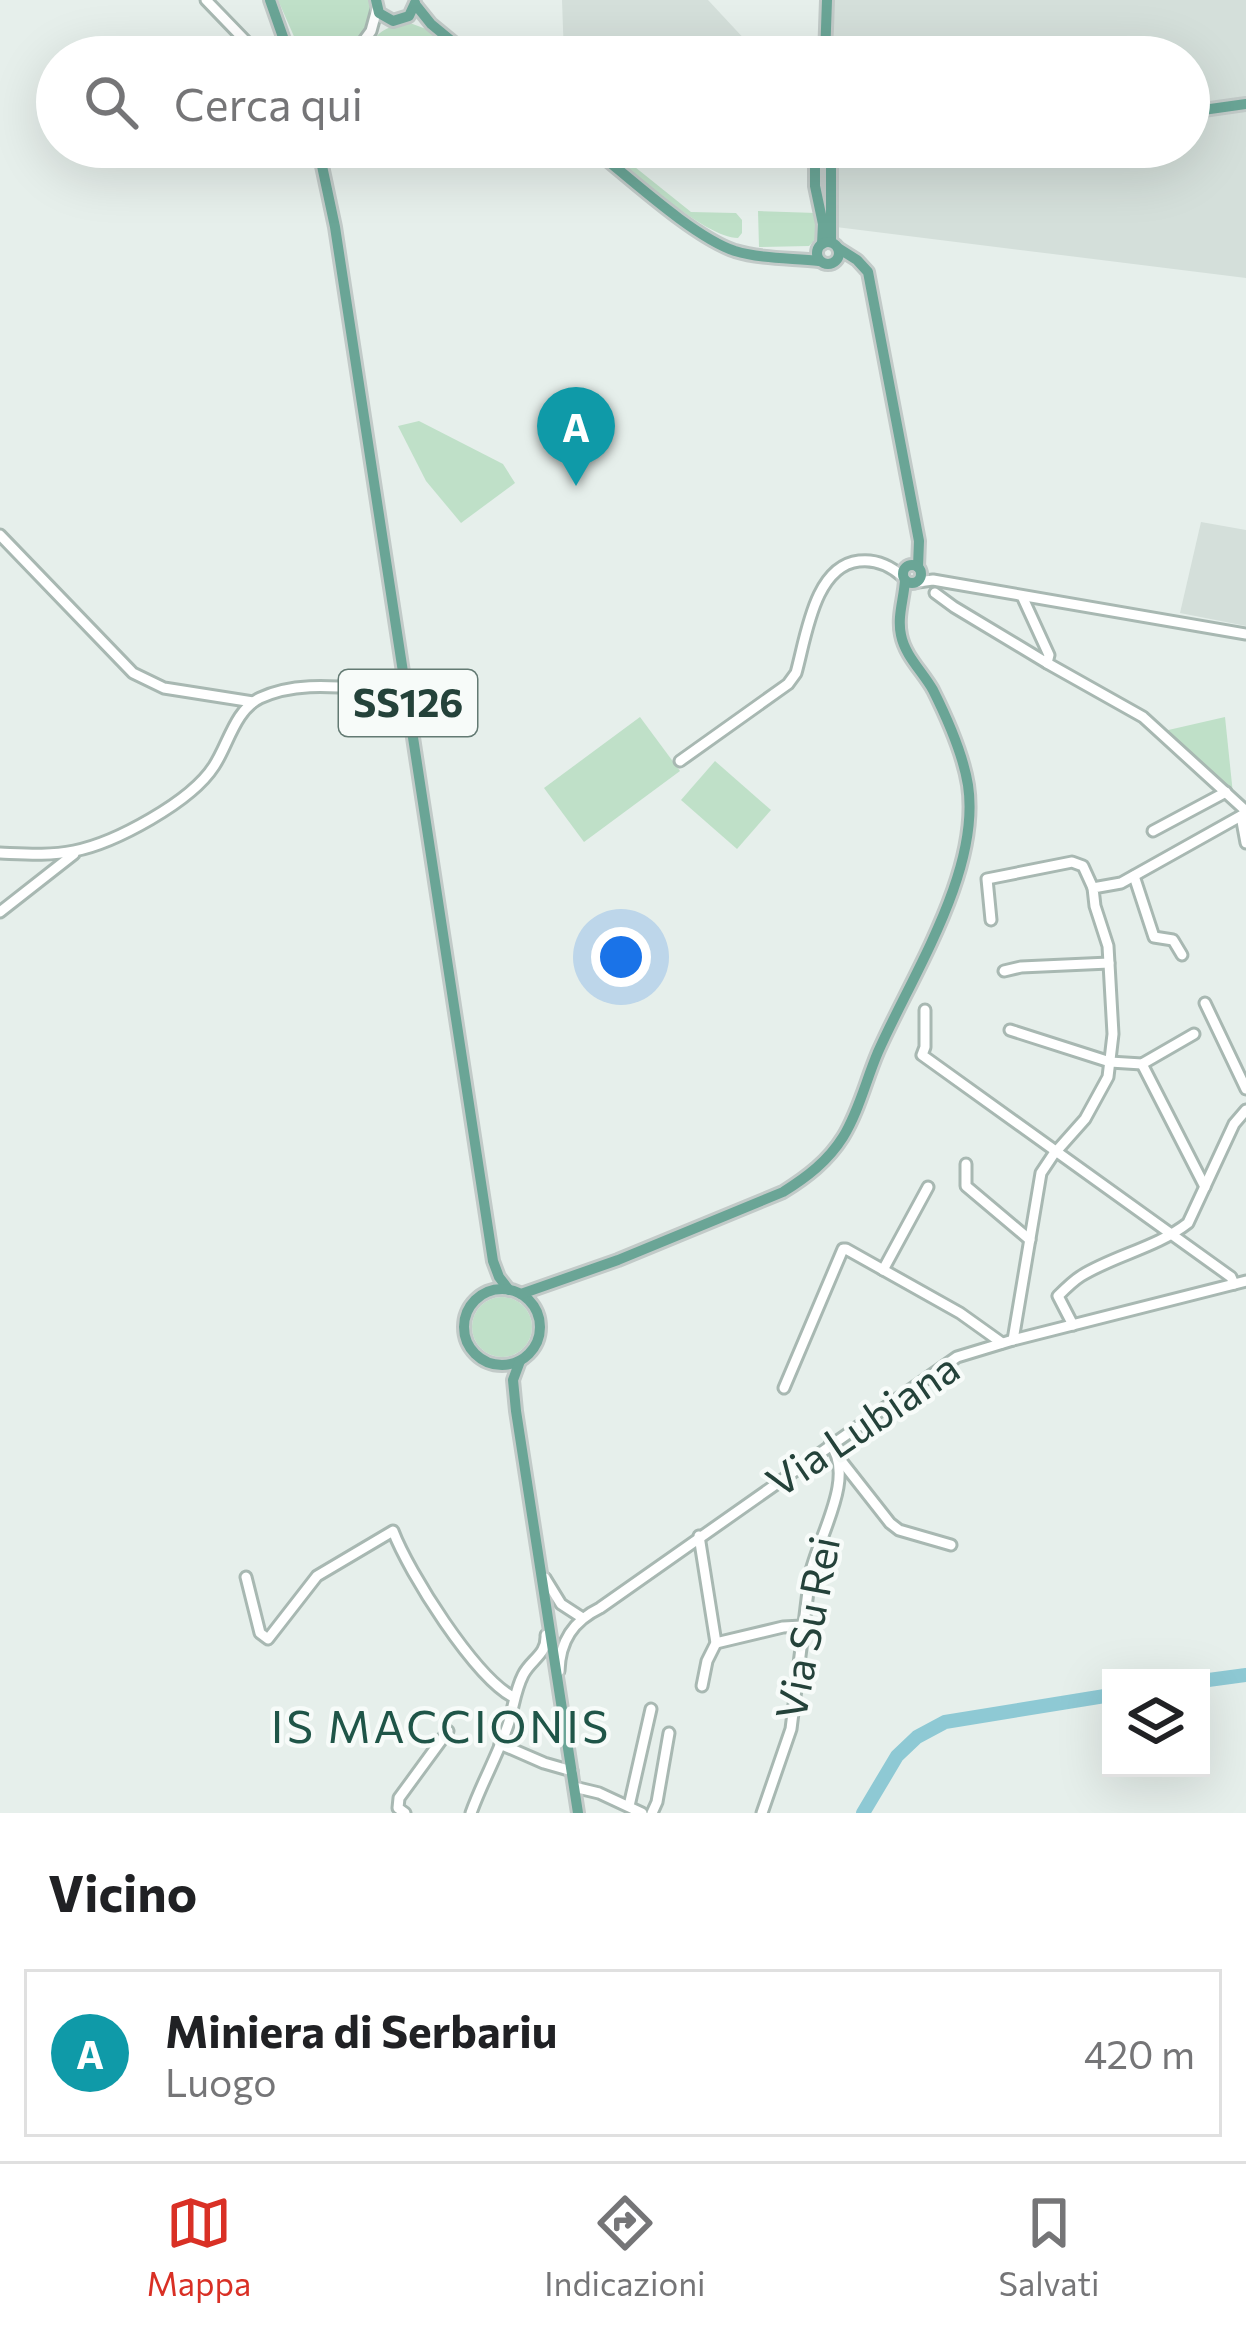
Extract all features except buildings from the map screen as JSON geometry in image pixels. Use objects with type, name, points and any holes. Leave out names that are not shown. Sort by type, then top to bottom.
[{"type":"main road","points":[[270,0],[282,36]]},
{"type":"main road","points":[[826,36],[827,0]]},
{"type":"main road","points":[[398,20],[409,16],[415,2]]},
{"type":"main road","points":[[415,2],[446,36]]},
{"type":"main road","points":[[376,4],[383,16],[431,24]]},
{"type":"main road","points":[[1210,109],[1246,104]]},
{"type":"main road","name":"SS126","points":[[322,168],[493,1261],[499,1277],[533,1305],[540,1320],[536,1344],[520,1361],[513,1381],[578,1813]]},
{"type":"main road","points":[[617,168],[703,236],[733,250],[862,266]]},
{"type":"main road","points":[[819,168],[827,245],[839,255],[835,262]]},
{"type":"main road","points":[[824,193],[828,168]]},
{"type":"main road","points":[[489,1292],[529,1294],[783,1192],[806,1178],[844,1135],[951,897],[969,824],[966,774],[933,691],[901,635],[899,618],[914,575],[919,541],[868,272],[827,245],[772,256]]},
{"type":"main road","points":[[819,261],[816,252],[827,245]]},
{"type":"main road","name":"SS126","points":[[493,1261],[489,1292],[470,1306],[464,1328],[472,1350],[497,1365],[511,1383],[516,1403]]},
{"type":"main road","points":[[540,1320],[540,1296],[560,1280]]},
{"type":"main road","points":[[497,1365],[520,1361]]},
{"type":"street","points":[[206,0],[240,36]]},
{"type":"street","points":[[367,36],[376,4]]},
{"type":"street","points":[[371,31],[398,20]]},
{"type":"street","points":[[0,536],[133,673],[164,688],[253,702]]},
{"type":"street","points":[[680,761],[788,684],[796,674],[825,581],[856,561],[1022,596],[1246,634]]},
{"type":"street","points":[[935,593],[1143,717],[1244,813],[1246,843]]},
{"type":"street","points":[[1022,596],[1048,655],[1047,663]]},
{"type":"street","points":[[0,913],[78,850],[122,832],[187,795],[213,768],[253,702],[274,693],[324,687],[406,690]]},
{"type":"street","points":[[1153,831],[1226,792]]},
{"type":"street","points":[[1093,887],[1121,883],[1244,813]]},
{"type":"street","points":[[0,853],[78,850]]},
{"type":"street","points":[[784,1388],[843,1249],[1008,1341],[1041,1173],[1084,1119],[1108,1077],[1113,1034],[1108,946],[1093,887],[1082,866],[1072,862],[987,879],[991,920]]},
{"type":"street","points":[[1134,875],[1154,937],[1173,940],[1182,955]]},
{"type":"street","points":[[1004,971],[1109,963]]},
{"type":"street","points":[[1205,1003],[1246,1089]]},
{"type":"street","points":[[925,1010],[922,1055],[1240,1282]]},
{"type":"street","points":[[1010,1030],[1110,1062],[1142,1064],[1195,1034]]},
{"type":"street","points":[[1142,1064],[1204,1187]]},
{"type":"street","points":[[1073,1324],[1058,1296],[1079,1276],[1188,1223],[1234,1124],[1246,1110]]},
{"type":"street","points":[[966,1165],[966,1186],[1030,1240]]},
{"type":"street","points":[[884,1270],[928,1187]]},
{"type":"street","name":"Via Lubiana","points":[[581,1617],[957,1357],[1240,1282]]},
{"type":"street","points":[[830,1444],[890,1523],[951,1545]]},
{"type":"street","name":"Via Su Rei","points":[[762,1813],[791,1730],[815,1551],[840,1480],[839,1457]]},
{"type":"street","points":[[246,1577],[260,1634],[268,1639],[317,1576],[393,1531],[422,1590],[489,1678],[513,1696]]},
{"type":"street","points":[[699,1536],[716,1643],[702,1686]]},
{"type":"street","points":[[541,1571],[552,1594],[581,1617],[561,1651],[560,1693]]},
{"type":"street","points":[[471,1813],[509,1720],[513,1696],[529,1663],[548,1643],[546,1606]]},
{"type":"street","points":[[716,1643],[802,1626]]},
{"type":"street","points":[[529,1663],[541,1662],[551,1669],[560,1693]]},
{"type":"street","points":[[629,1806],[651,1709]]},
{"type":"street","points":[[405,1813],[398,1808],[399,1798],[448,1731]]},
{"type":"street","points":[[652,1813],[669,1733]]},
{"type":"street","points":[[500,1744],[568,1770]]},
{"type":"street","points":[[574,1787],[642,1813]]},
{"type":"shaded area","points":[[562,0],[708,0],[741,36],[563,36]]},
{"type":"shaded area","points":[[833,0],[1246,0],[1246,278],[836,227],[835,168],[1210,168],[1210,36],[834,36]]},
{"type":"shaded area","points":[[1201,522],[1246,530],[1246,626],[1180,613]]},
{"type":"green space","points":[[278,0],[370,0],[359,36],[294,36]]},
{"type":"green space","points":[[410,23],[435,36],[377,36]]},
{"type":"green space","points":[[627,168],[636,168],[691,212],[736,213],[742,220],[742,233],[738,238],[724,235],[668,201]]},
{"type":"green space","points":[[758,211],[817,213],[815,239],[809,246],[759,247]]},
{"type":"green space","points":[[419,421],[503,464],[515,483],[461,523],[426,481],[398,426]]},
{"type":"green space","points":[[640,717],[680,771],[584,842],[544,788]]},
{"type":"green space","points":[[1225,717],[1233,794],[1164,731]]},
{"type":"green space","points":[[715,761],[771,810],[737,849],[681,800]]},
{"type":"green space","points":[[502,1297],[524,1305],[532,1327],[524,1349],[502,1357],[480,1349],[472,1327],[480,1305]]},
{"type":"waterway","points":[[1210,1680],[1246,1675]]},
{"type":"waterway","points":[[863,1813],[897,1756],[917,1737],[945,1722],[1102,1696]]},
{"type":"place","name":"Miniera di Serbariu","points":[[576,486]]},
{"type":"district","name":"IS MACCIONIS","points":[[441,1727]]}]
